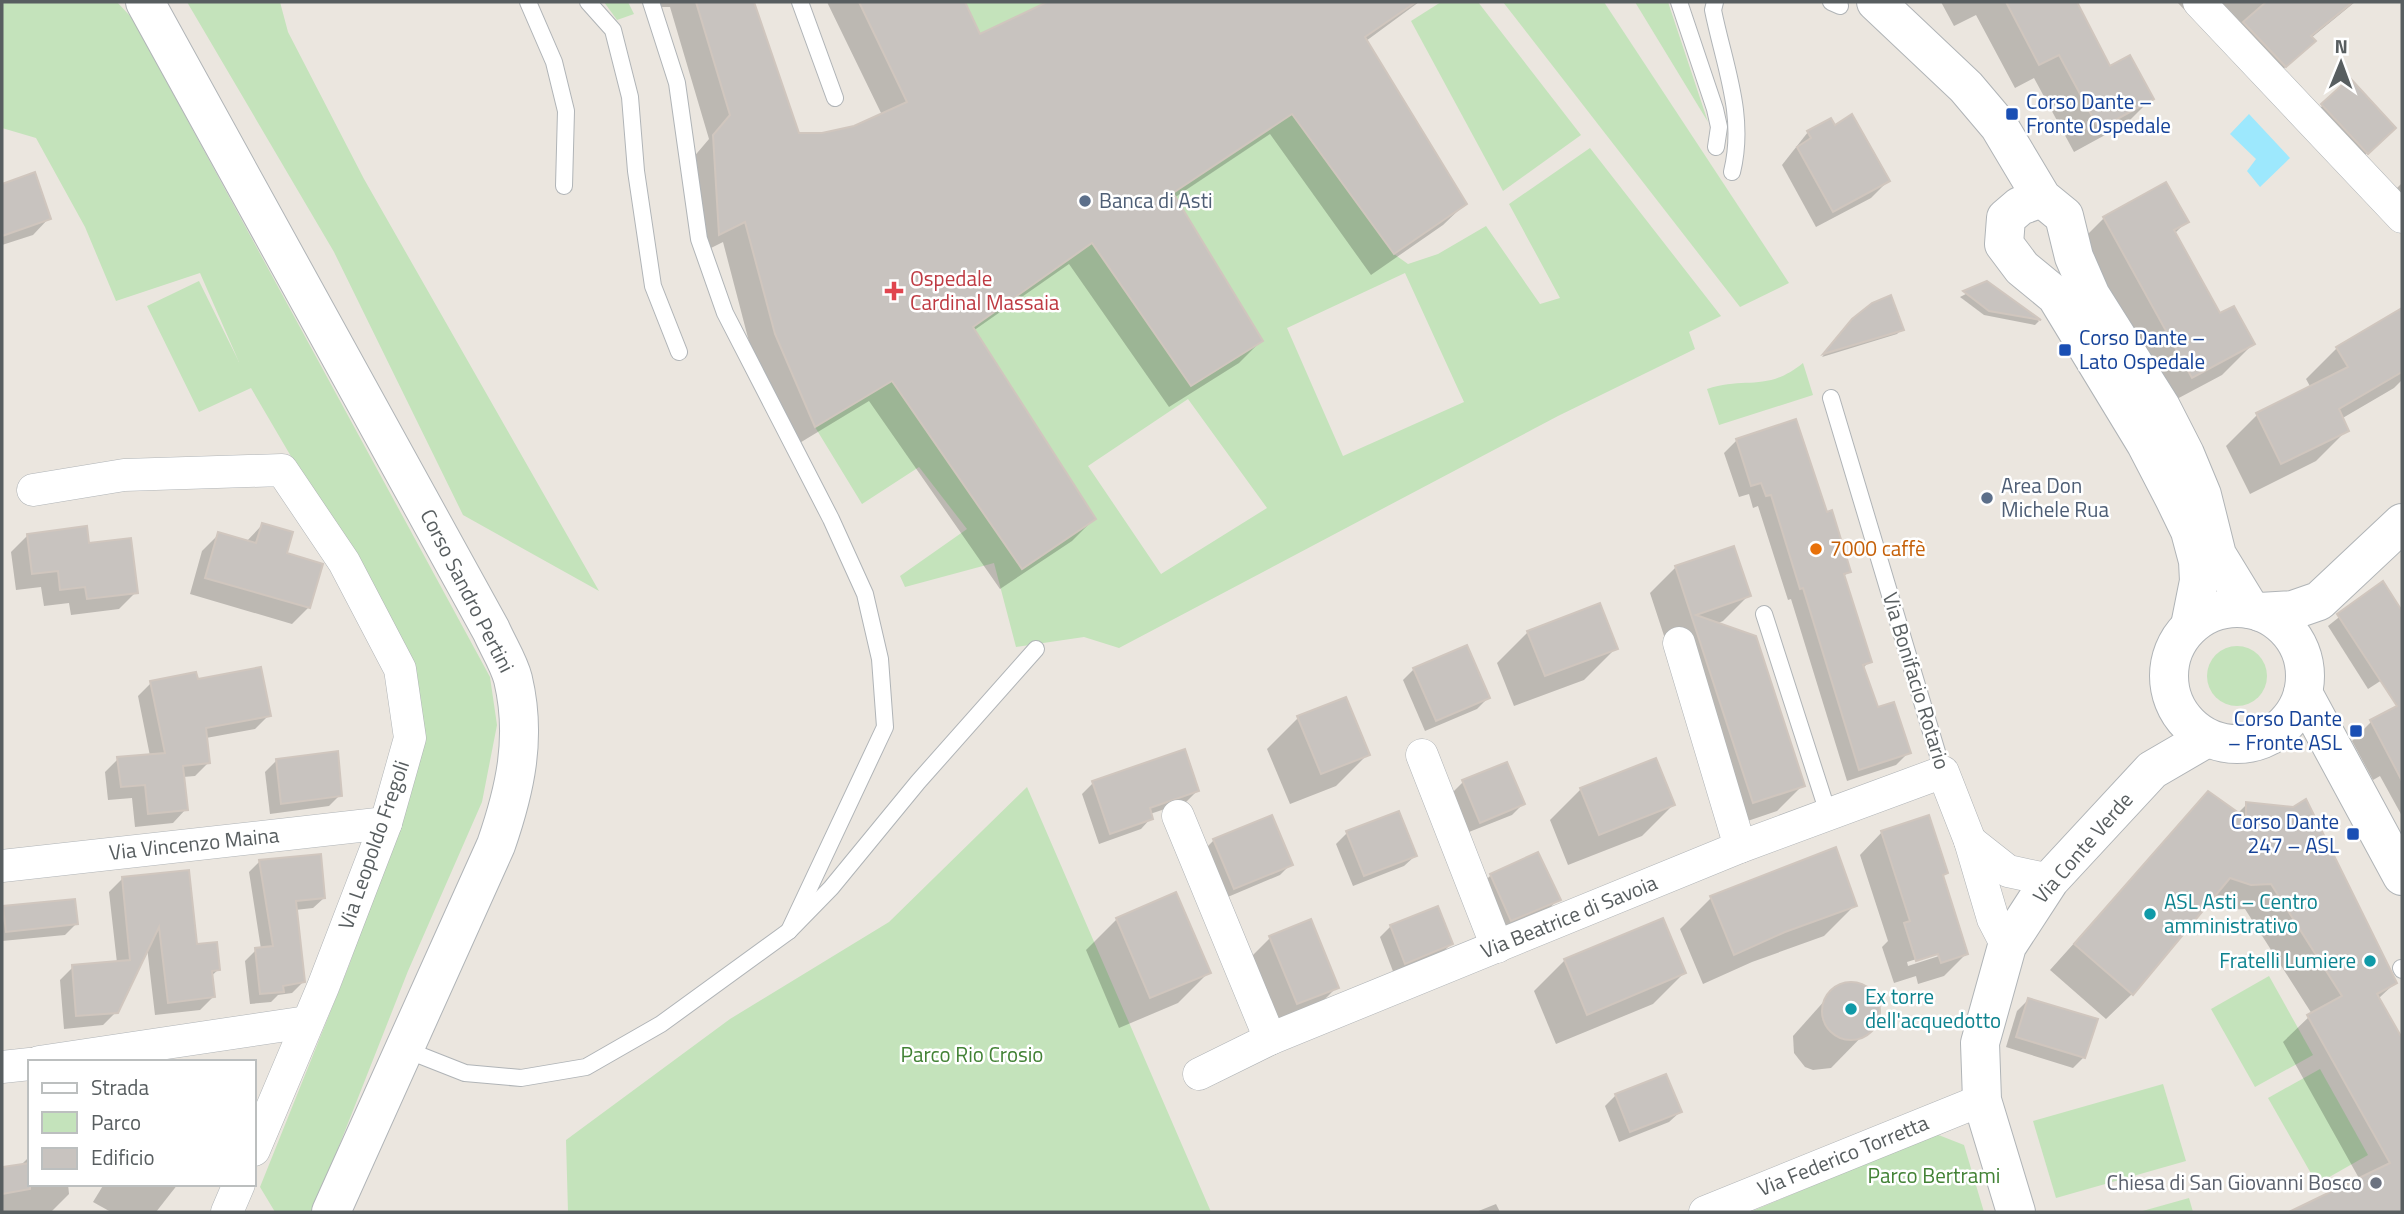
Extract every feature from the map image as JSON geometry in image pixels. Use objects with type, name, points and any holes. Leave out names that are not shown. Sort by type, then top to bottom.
[{"type":"street","name":"Corso Sandro Pertini","points":[[145,2],[491,630],[513,677],[520,719],[515,789],[496,845],[331,1212]]},
{"type":"street","points":[[2199,2],[2402,217]]},
{"type":"street","points":[[1849,3],[1925,46],[1999,126],[2042,198],[2064,216],[2074,257],[2091,296],[2167,419],[2202,495],[2217,555],[2255,611],[2276,620],[2298,646],[2305,669],[2303,693],[2298,707],[2278,730],[2262,740],[2244,744],[2207,738],[2189,726],[2176,708],[2169,687],[2169,665],[2176,644],[2190,626],[2208,614],[2228,608],[2255,611],[2293,610],[2319,601]]},
{"type":"street","points":[[2042,198],[2020,206],[2006,218],[2004,244],[2022,268],[2056,296],[2146,444],[2180,509],[2190,531],[2199,581],[2190,626]]},
{"type":"street","name":"Via Leopoldo Fregoli","points":[[33,490],[124,475],[282,470],[344,562],[400,669],[410,738],[386,822],[256,1145]]},
{"type":"street","points":[[2298,646],[2319,601],[2402,523]]},
{"type":"street","points":[[1679,643],[1740,847]]},
{"type":"street","points":[[2303,693],[2402,876]]},
{"type":"street","name":"Via Conte Verde","points":[[2152,770],[2176,708]]},
{"type":"street","points":[[2278,730],[2333,749]]},
{"type":"street","name":"Via Conte Verde","points":[[2015,1212],[1982,1100],[1980,1043],[2007,946],[2050,880],[2152,770],[2207,738]]},
{"type":"street","points":[[1422,755],[1497,947]]},
{"type":"street","name":"Via Beatrice di Savoia","points":[[1199,1074],[1270,1039],[1740,847],[1943,772]]},
{"type":"street","name":"Via Bonifacio Rotario","points":[[1943,772],[1970,841],[1993,919],[2007,946]]},
{"type":"street","points":[[1178,816],[1270,1039]]},
{"type":"street","name":"Via Vincenzo Maina","points":[[2,866],[386,822]]},
{"type":"street","points":[[1970,841],[2008,871],[2050,880]]},
{"type":"street","points":[[52,1060],[307,1022]]},
{"type":"street","points":[[2,1067],[28,1063]]},
{"type":"street","name":"Via Federico Torretta","points":[[1705,1212],[1982,1100]]},
{"type":"street","points":[[227,1212],[238,1186]]},
{"type":"lane","points":[[528,2],[554,62],[566,111],[564,186]]},
{"type":"lane","points":[[588,2],[613,30],[631,97],[636,171],[653,286],[679,352]]},
{"type":"lane","points":[[651,2],[677,83],[699,239],[725,313],[837,532],[865,594],[880,659],[885,727],[789,931]]},
{"type":"lane","points":[[800,2],[835,98]]},
{"type":"lane","points":[[1679,2],[1715,109],[1718,127],[1716,147]]},
{"type":"lane","points":[[1715,2],[1716,22],[1739,129],[1732,172]]},
{"type":"lane","name":"Via Bonifacio Rotario","points":[[1831,398],[1943,772]]},
{"type":"lane","points":[[1764,614],[1828,813]]},
{"type":"lane","points":[[404,1049],[466,1073],[522,1078],[586,1068],[661,1024],[789,931],[831,888],[918,782],[1035,649]]},
{"type":"green space","points":[[2,2],[117,2],[132,18],[490,677],[497,725],[482,802],[408,971],[313,1212],[275,1212],[260,1187],[350,963],[422,750],[402,646],[251,388],[199,412],[147,306],[199,281],[239,362],[200,273],[116,301],[85,227],[36,138],[2,128]]},
{"type":"green space","points":[[187,2],[280,2],[288,32],[364,179],[599,591],[463,515],[334,252]]},
{"type":"green space","points":[[604,2],[628,2],[634,14],[617,20]]},
{"type":"green space","points":[[965,2],[1047,2],[980,34]]},
{"type":"green space","points":[[1441,2],[1478,2],[1581,135],[1503,191],[1411,21]]},
{"type":"green space","points":[[1503,2],[1604,2],[1789,283],[1740,307]]},
{"type":"green space","points":[[1635,2],[1668,2],[1708,122]]},
{"type":"green space","points":[[1292,114],[1394,254],[1408,264],[1438,254],[1486,226],[1540,304],[1560,298],[1509,204],[1590,148],[1721,316],[1689,332],[1695,349],[1558,416],[1119,648],[1084,637],[1016,647],[994,563],[905,587],[900,576],[967,529],[919,467],[862,504],[815,427],[892,381],[1092,243],[1191,386],[1263,341],[1173,193]],"holes":[[[1405,273],[1464,402],[1343,456],[1287,328]],[[1188,399],[1267,508],[1161,574],[1088,466]]]},
{"type":"green space","points":[[1803,363],[1813,395],[1719,425],[1707,389],[1721,385],[1767,381],[1790,372]]},
{"type":"green space","points":[[2237,646],[2258,655],[2267,676],[2258,697],[2237,706],[2216,697],[2207,676],[2216,655]]},
{"type":"green space","name":"Parco Rio Crosio","points":[[1027,787],[1211,1212],[568,1212],[566,1140],[730,1019],[889,922]]},
{"type":"green space","points":[[2269,976],[2313,1055],[2255,1087],[2211,1009]]},
{"type":"green space","points":[[2320,1069],[2368,1155],[2317,1184],[2268,1098]]},
{"type":"green space","points":[[2163,1084],[2186,1161],[2056,1198],[2033,1121]]},
{"type":"green space","name":"Parco Bertrami","points":[[1936,1134],[1964,1145],[1984,1212],[1750,1212]]},
{"type":"green space","points":[[2189,1198],[2193,1212],[2139,1212]]},
{"type":"water","points":[[2249,114],[2290,158],[2260,187],[2247,171],[2256,159],[2230,134]]},
{"type":"building","name":"Ospedale Cardinal Massaia","points":[[696,2],[754,2],[799,133],[822,133],[854,126],[907,102],[859,2],[965,2],[980,34],[1047,2],[1416,2],[1365,37],[1467,204],[1394,254],[1292,114],[1173,193],[1263,341],[1191,386],[1092,243],[973,327],[1096,519],[1022,569],[892,381],[815,427],[775,334],[745,222],[719,235],[713,135],[730,115]]},
{"type":"building","points":[[2006,2],[2077,2],[2110,66],[2130,55],[2154,99],[2099,129],[2059,55],[2039,65]]},
{"type":"building","points":[[2266,2],[2353,2],[2311,36],[2316,41],[2286,67],[2243,22]]},
{"type":"building","points":[[2350,78],[2396,128],[2368,154],[2321,104]]},
{"type":"building","points":[[1852,114],[1890,181],[1833,212],[1797,147],[1811,138],[1807,131],[1831,118],[1835,125]]},
{"type":"building","points":[[35,172],[51,219],[2,236],[2,184]]},
{"type":"building","points":[[2166,182],[2189,222],[2174,230],[2220,313],[2234,306],[2255,344],[2192,378],[2103,217]]},
{"type":"building","points":[[1987,281],[2041,320],[1989,311],[1963,291]]},
{"type":"building","points":[[1891,295],[1904,330],[1823,354],[1852,319],[1872,303]]},
{"type":"building","points":[[2402,308],[2402,372],[2339,409],[2349,431],[2281,464],[2256,413],[2348,367],[2336,347]]},
{"type":"building","points":[[1796,419],[1827,512],[1832,510],[1851,572],[1844,574],[1872,662],[1863,665],[1878,707],[1894,702],[1911,753],[1859,770],[1803,588],[1800,589],[1771,495],[1766,496],[1761,483],[1751,486],[1736,439]]},
{"type":"building","points":[[262,523],[293,532],[287,553],[323,564],[310,608],[205,578],[218,532],[256,543]]},
{"type":"building","points":[[87,526],[89,543],[131,538],[138,593],[87,599],[85,587],[60,590],[58,571],[32,574],[27,534]]},
{"type":"building","points":[[1734,546],[1751,596],[1696,615],[1756,636],[1805,786],[1753,803],[1675,566]]},
{"type":"building","points":[[2383,581],[2402,611],[2402,781],[2370,720],[2397,706],[2337,614]]},
{"type":"building","points":[[1600,603],[1618,649],[1545,676],[1527,631]]},
{"type":"building","points":[[1467,645],[1490,698],[1436,721],[1413,668]]},
{"type":"building","points":[[261,667],[271,716],[206,728],[210,763],[183,766],[188,810],[148,814],[145,785],[121,787],[117,757],[165,753],[150,681],[196,672],[198,679]]},
{"type":"building","points":[[1346,697],[1370,755],[1321,774],[1297,716]]},
{"type":"building","points":[[1185,749],[1199,791],[1150,808],[1153,819],[1110,834],[1092,781]]},
{"type":"building","points":[[338,751],[342,796],[281,804],[276,759]]},
{"type":"building","points":[[1656,758],[1675,805],[1599,835],[1580,788]]},
{"type":"building","points":[[1507,762],[1525,804],[1480,823],[1462,780]]},
{"type":"building","name":"ASL Asti – Centro amministrativo","points":[[2208,791],[2246,818],[2246,802],[2293,807],[2306,799],[2397,983],[2377,994],[2402,1038],[2402,1212],[2289,1212],[2390,1163],[2307,1015],[2342,996],[2271,884],[2251,885],[2230,878],[2133,995],[2074,944]]},
{"type":"building","points":[[1399,811],[1417,856],[1364,876],[1346,831]]},
{"type":"building","points":[[1272,815],[1293,865],[1234,889],[1213,839]]},
{"type":"building","points":[[1929,815],[1948,873],[1943,875],[1968,954],[1941,963],[1938,954],[1916,961],[1904,923],[1910,921],[1881,831]]},
{"type":"building","points":[[1836,847],[1857,906],[1785,932],[1734,955],[1710,896]]},
{"type":"building","points":[[1538,852],[1561,900],[1511,921],[1490,874]]},
{"type":"building","points":[[321,854],[325,898],[296,901],[305,982],[283,986],[284,992],[260,994],[255,948],[273,946],[259,860]]},
{"type":"building","points":[[189,870],[197,944],[217,942],[220,970],[212,971],[215,997],[168,1003],[159,927],[118,1013],[76,1016],[72,965],[130,960],[122,877]]},
{"type":"building","points":[[1176,892],[1211,973],[1150,998],[1116,918]]},
{"type":"building","points":[[75,899],[78,924],[6,932],[3,906]]},
{"type":"building","points":[[1438,906],[1453,944],[1405,964],[1390,925]]},
{"type":"building","points":[[1663,918],[1686,973],[1587,1015],[1564,959]]},
{"type":"building","points":[[1311,919],[1339,988],[1297,1004],[1269,936]]},
{"type":"building","name":"Ex torre dell'acquedotto","points":[[1851,982],[1867,987],[1875,995],[1880,1011],[1875,1027],[1867,1035],[1851,1040],[1835,1035],[1827,1027],[1822,1011],[1827,995],[1835,987]]},
{"type":"building","points":[[2028,998],[2098,1019],[2085,1058],[2016,1037]]},
{"type":"building","points":[[1666,1074],[1682,1112],[1630,1132],[1615,1094]]},
{"type":"building","points":[[28,1163],[30,1189],[2,1194],[2,1167]]},
{"type":"place","name":"Corso Dante – Fronte Ospedale","points":[[2012,114]]},
{"type":"place","name":"Banca di Asti","points":[[1085,201]]},
{"type":"place","name":"Ospedale Cardinal Massaia","points":[[894,291]]},
{"type":"place","name":"Corso Dante – Lato Ospedale","points":[[2065,350]]},
{"type":"place","name":"Area Don Michele Rua","points":[[1987,498]]},
{"type":"place","name":"7000 caffè","points":[[1816,549]]},
{"type":"place","name":"Corso Dante – Fronte ASL","points":[[2356,731]]},
{"type":"place","name":"Corso Dante 247 – ASL","points":[[2353,834]]},
{"type":"place","name":"ASL Asti – Centro amministrativo","points":[[2150,914]]},
{"type":"place","name":"Fratelli Lumiere","points":[[2370,961]]},
{"type":"place","name":"Ex torre dell'acquedotto","points":[[1851,1009]]},
{"type":"place","name":"Chiesa di San Giovanni Bosco","points":[[2376,1183]]}]
